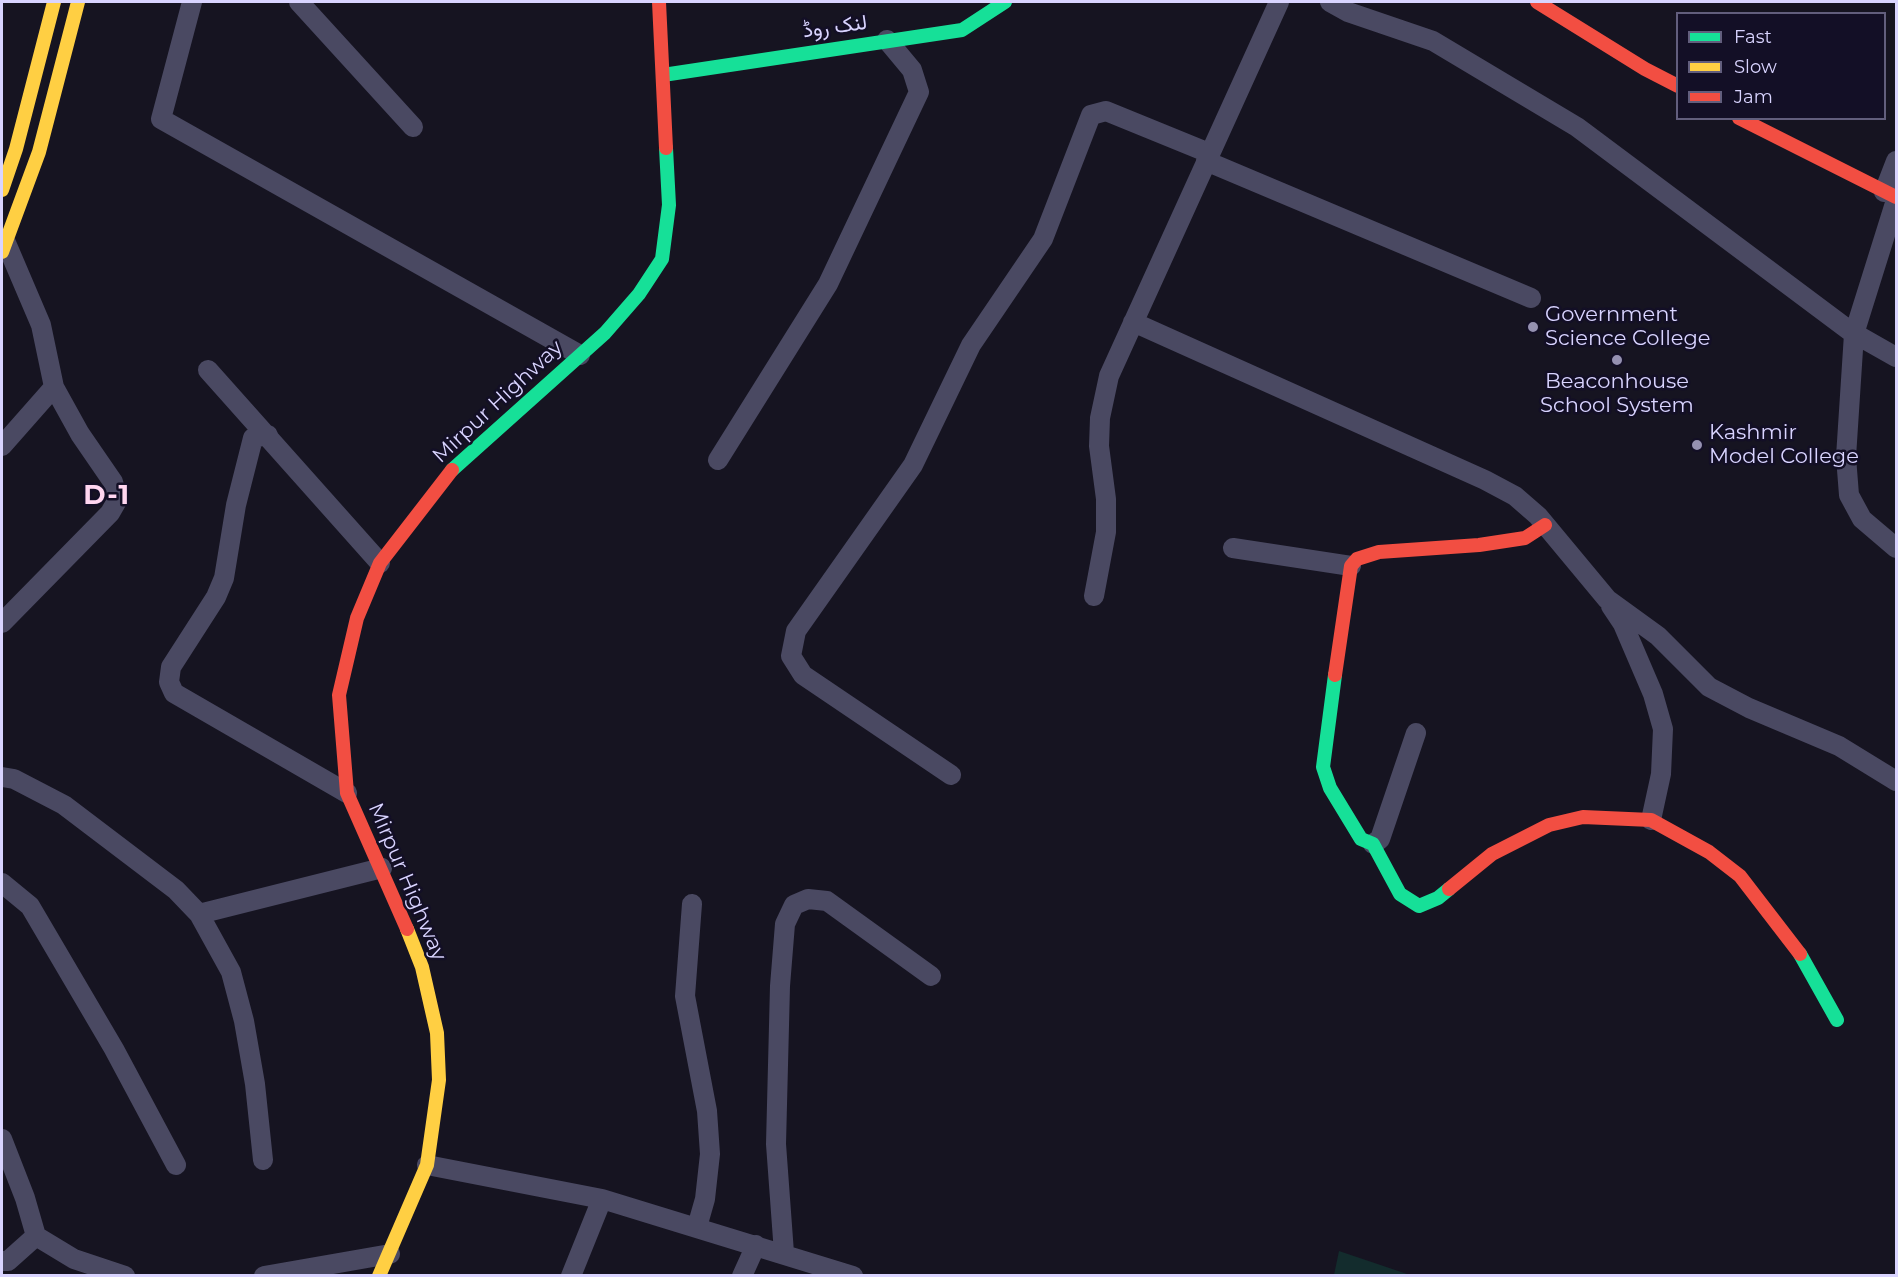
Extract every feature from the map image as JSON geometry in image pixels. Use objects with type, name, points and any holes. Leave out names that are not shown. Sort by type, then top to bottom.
[{"type":"main road","points":[[2,190],[7,157],[54,2]]},
{"type":"main road","points":[[4,248],[39,152],[78,2]]},
{"type":"main road","name":"Mirpur Highway","points":[[380,1275],[427,1165],[439,1080],[437,1034],[422,968],[382,868],[347,793],[339,695],[357,618],[380,563],[454,466],[605,333],[639,294],[662,259],[669,205],[659,2]]},
{"type":"main road","name":"لنک روڈ","points":[[663,75],[962,30],[1005,2]]},
{"type":"main road","points":[[1536,2],[1676,85]]},
{"type":"main road","points":[[1743,120],[1892,196]]},
{"type":"main road","points":[[1545,525],[1525,538],[1479,545],[1380,552],[1357,559],[1351,566],[1323,767],[1330,788],[1361,839],[1373,844],[1400,894],[1419,906],[1438,898],[1492,854],[1549,825],[1583,817],[1651,820],[1709,852],[1740,876],[1805,962],[1837,1020]]},
{"type":"street","points":[[192,2],[161,119],[580,355]]},
{"type":"street","points":[[299,2],[413,127]]},
{"type":"street","points":[[1094,596],[1106,532],[1106,499],[1099,446],[1100,418],[1109,376],[1279,2]]},
{"type":"street","points":[[1330,2],[1348,12],[1433,41],[1577,127],[1854,334],[1896,357]]},
{"type":"street","points":[[718,460],[828,284],[919,92],[912,70],[887,40]]},
{"type":"street","points":[[951,775],[803,675],[791,656],[796,632],[913,465],[971,345],[1043,239],[1091,115],[1106,111],[1531,298]]},
{"type":"street","points":[[1896,161],[1892,196],[1854,334],[1846,458],[1850,495],[1862,519],[1896,548]]},
{"type":"street","points":[[2,623],[110,513],[118,499],[112,482],[80,435],[54,387],[41,325],[4,248]]},
{"type":"street","points":[[1132,322],[1485,480],[1515,496],[1545,525],[1607,599],[1623,624],[1653,694],[1663,729],[1661,774],[1651,820]]},
{"type":"street","points":[[208,370],[380,563]]},
{"type":"street","points":[[2,446],[54,387]]},
{"type":"street","points":[[268,435],[253,438],[236,505],[224,578],[216,597],[171,667],[169,682],[174,693],[347,793]]},
{"type":"street","points":[[1233,548],[1351,566]]},
{"type":"street","points":[[1607,599],[1658,636],[1709,687],[1749,708],[1839,746],[1896,781]]},
{"type":"street","points":[[1373,844],[1380,839],[1416,733]]},
{"type":"street","points":[[2,777],[14,779],[64,805],[176,890],[199,914],[231,972],[244,1021],[255,1084],[263,1160]]},
{"type":"street","points":[[199,914],[382,868]]},
{"type":"street","points":[[2,883],[30,906],[114,1049],[176,1165]]},
{"type":"street","points":[[784,1253],[776,1144],[780,986],[785,924],[794,905],[808,899],[827,901],[931,976]]},
{"type":"street","points":[[692,904],[685,996],[707,1111],[711,1154],[705,1199],[697,1227]]},
{"type":"street","points":[[2,1139],[25,1198],[36,1236],[74,1259],[125,1275]]},
{"type":"street","points":[[427,1165],[602,1199],[853,1275]]},
{"type":"street","points":[[572,1275],[602,1199]]},
{"type":"street","points":[[2,1261],[8,1261],[36,1236]]},
{"type":"street","points":[[742,1275],[756,1245]]},
{"type":"street","points":[[264,1275],[390,1254]]},
{"type":"green space","points":[[1339,1251],[1410,1275],[1334,1275]]},
{"type":"traffic: fast","points":[[663,75],[962,30],[1005,2]]},
{"type":"traffic: fast","points":[[452,470],[605,333],[639,294],[662,259],[669,205],[666,148]]},
{"type":"traffic: fast","points":[[1335,675],[1323,767],[1330,788],[1361,839],[1373,844],[1400,894],[1419,906],[1438,898],[1449,889]]},
{"type":"traffic: fast","points":[[1800,954],[1837,1020]]},
{"type":"traffic: slow","points":[[2,190],[16,149],[54,2]]},
{"type":"traffic: slow","points":[[2,252],[39,152],[78,2]]},
{"type":"traffic: slow","points":[[379,1276],[427,1165],[439,1080],[437,1033],[422,967],[407,929]]},
{"type":"traffic: jam","points":[[659,2],[666,148]]},
{"type":"traffic: jam","points":[[1537,2],[1645,69],[1676,85]]},
{"type":"traffic: jam","points":[[1743,120],[1896,197]]},
{"type":"traffic: jam","points":[[407,929],[347,793],[339,695],[357,618],[380,563],[452,470]]},
{"type":"traffic: jam","points":[[1335,675],[1351,566],[1357,559],[1379,552],[1479,545],[1525,538],[1545,525]]},
{"type":"traffic: jam","points":[[1449,889],[1492,854],[1549,825],[1583,817],[1651,820],[1709,852],[1740,876],[1800,954]]},
{"type":"place","name":"Government Science College","points":[[1533,327]]},
{"type":"place","name":"Beaconhouse School System","points":[[1617,360]]},
{"type":"place","name":"Kashmir Model College","points":[[1697,445]]},
{"type":"district","name":"D-1","points":[[107,496]]}]
